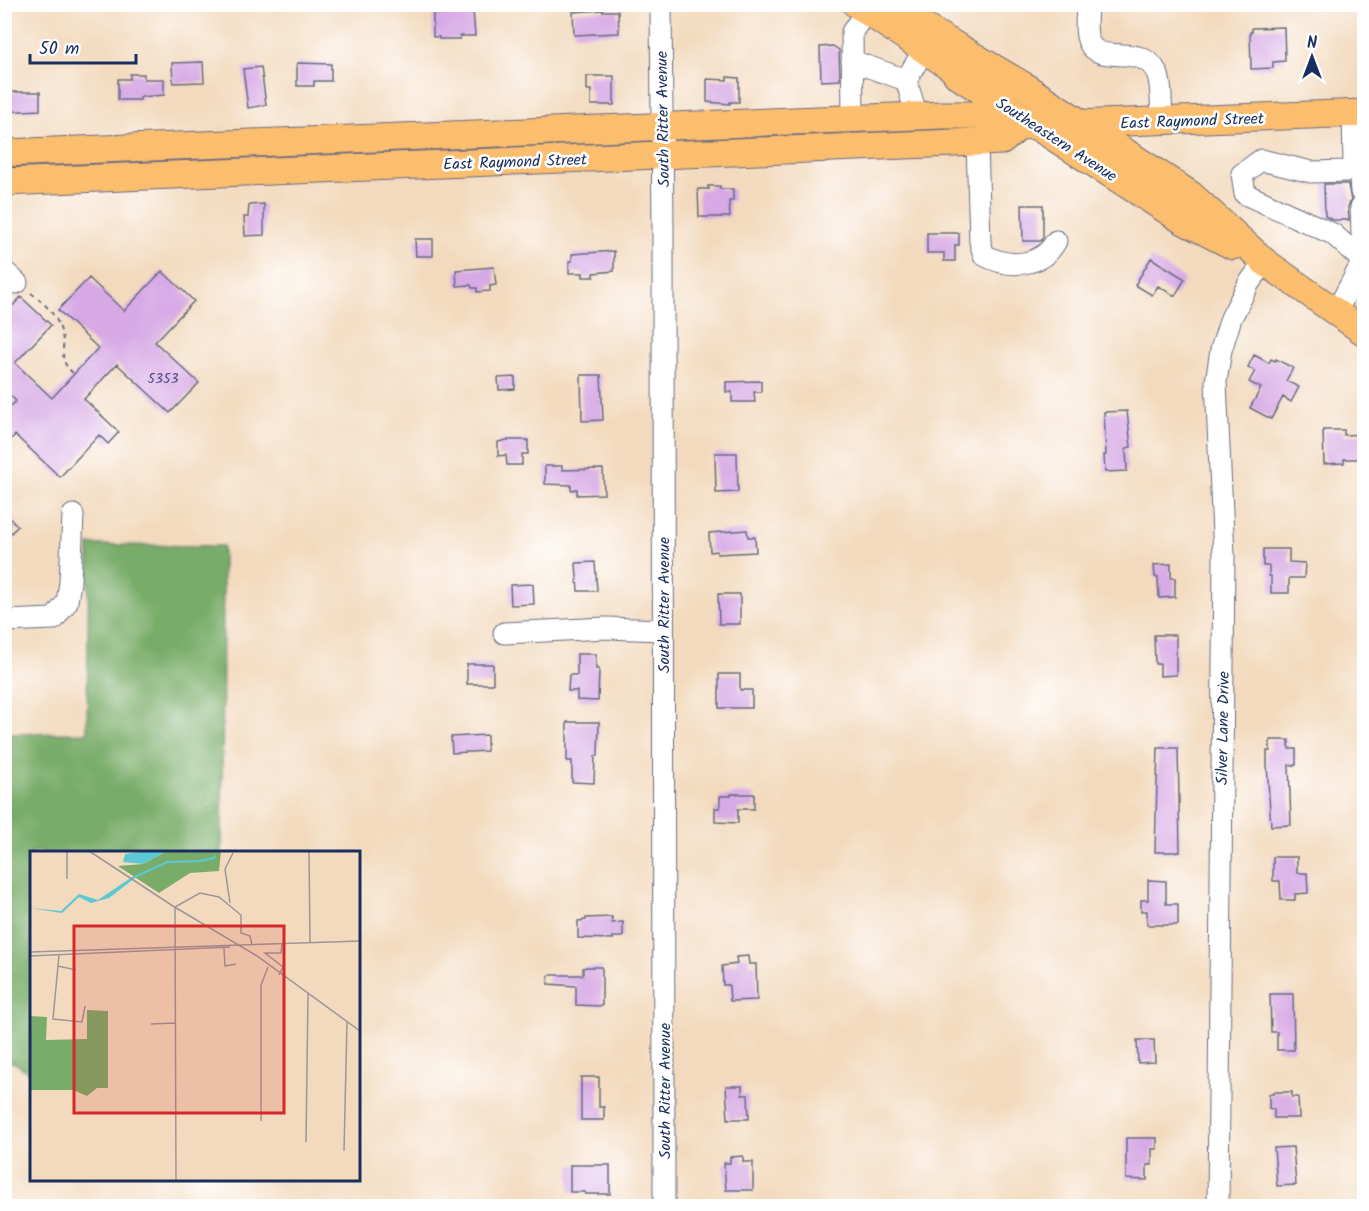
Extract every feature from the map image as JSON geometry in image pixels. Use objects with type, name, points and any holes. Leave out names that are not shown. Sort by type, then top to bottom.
[{"type":"main road","name":"Southeastern Avenue","points":[[869,7],[924,50],[952,68],[957,75],[1029,126],[1182,220],[1265,262]]},
{"type":"main road","name":"Southeastern Avenue","points":[[869,7],[1002,73],[1150,168],[1191,195],[1265,262],[1365,332]]},
{"type":"main road","points":[[930,116],[953,99],[957,75]]},
{"type":"main road","name":"East Raymond Street","points":[[4,153],[930,116],[998,115],[1029,126],[1359,113]]},
{"type":"main road","points":[[1150,168],[1152,143],[1161,120]]},
{"type":"main road","name":"East Raymond Street","points":[[4,182],[1002,141],[1029,126]]},
{"type":"street","name":"South Ritter Avenue","points":[[661,4],[664,1206]]},
{"type":"street","points":[[1087,4],[1087,35],[1093,49],[1103,54],[1133,54],[1148,62],[1158,74],[1161,120]]},
{"type":"street","points":[[853,119],[852,32],[869,7]]},
{"type":"street","points":[[906,80],[924,50]]},
{"type":"street","points":[[852,61],[906,80],[930,116]]},
{"type":"street","points":[[1336,312],[1363,261],[1360,178],[1354,165],[1359,113]]},
{"type":"street","points":[[977,142],[980,242],[984,255],[997,262],[1010,264],[1037,261],[1050,252],[1056,241]]},
{"type":"street","points":[[1354,165],[1349,171],[1311,172],[1261,160],[1242,174],[1245,194],[1333,234],[1363,261]]},
{"type":"street","name":"Silver Lane Drive","points":[[1218,1206],[1224,556],[1216,382],[1221,350],[1231,318],[1249,283],[1265,262]]},
{"type":"street","points":[[4,621],[54,619],[67,602],[73,515]]},
{"type":"street","points":[[504,633],[606,628],[663,630]]},
{"type":"path","points":[[11,277],[42,302],[53,315],[62,337],[65,366],[74,374]]},
{"type":"green space","points":[[89,545],[223,546],[222,851],[30,851],[30,1073],[15,1063],[5,1061],[5,734],[87,733]]},
{"type":"building","points":[[433,7],[444,7],[444,10],[473,10],[475,36],[460,36],[460,39],[433,37]]},
{"type":"building","points":[[618,11],[619,33],[574,35],[573,12]]},
{"type":"building","points":[[1284,27],[1285,61],[1273,62],[1273,68],[1251,69],[1250,32],[1252,28]]},
{"type":"building","points":[[833,46],[839,50],[840,80],[821,81],[820,47]]},
{"type":"building","points":[[203,62],[204,82],[173,83],[172,63]]},
{"type":"building","points":[[297,63],[331,64],[331,81],[314,81],[314,86],[297,86]]},
{"type":"building","points":[[261,67],[266,105],[248,108],[243,69]]},
{"type":"building","points":[[130,74],[144,74],[144,79],[164,79],[164,95],[140,97],[140,100],[118,100],[118,79],[130,79]]},
{"type":"building","points":[[587,76],[614,76],[614,105],[591,105],[591,90],[587,90]]},
{"type":"building","points":[[727,77],[739,78],[739,102],[730,102],[730,104],[707,102],[707,79],[727,80]]},
{"type":"building","points":[[4,92],[40,92],[40,110],[4,112]]},
{"type":"building","points":[[1324,184],[1348,184],[1351,200],[1348,207],[1349,220],[1333,220],[1325,216]]},
{"type":"building","points":[[708,186],[733,189],[733,201],[729,201],[730,217],[699,217],[698,189],[709,189]]},
{"type":"building","points":[[264,204],[264,235],[245,236],[244,217],[248,217],[249,205]]},
{"type":"building","points":[[1022,205],[1043,205],[1041,241],[1023,241]]},
{"type":"building","points":[[927,233],[959,233],[959,245],[955,245],[955,261],[944,261],[944,253],[927,253]]},
{"type":"building","points":[[415,239],[433,239],[433,256],[416,256]]},
{"type":"building","points":[[614,251],[614,271],[594,273],[594,277],[583,277],[583,273],[569,273],[569,261],[572,261],[572,254]]},
{"type":"building","points":[[1151,258],[1185,279],[1175,296],[1158,286],[1152,295],[1135,285]]},
{"type":"building","points":[[494,267],[496,285],[490,286],[490,291],[477,292],[477,288],[472,288],[471,285],[457,286],[456,270]]},
{"type":"building","points":[[162,271],[194,301],[155,342],[199,383],[170,413],[117,364],[84,399],[119,432],[108,444],[99,435],[60,477],[15,435],[4,446],[4,413],[16,401],[4,390],[4,315],[21,297],[51,325],[15,363],[52,398],[98,348],[58,310],[89,278],[124,311]]},
{"type":"building","points":[[1254,355],[1269,363],[1271,359],[1275,361],[1276,359],[1293,368],[1286,381],[1299,387],[1291,402],[1283,397],[1271,419],[1250,408],[1261,388],[1249,382],[1255,371],[1248,367]]},
{"type":"building","points":[[581,375],[601,375],[603,420],[582,421]]},
{"type":"building","points":[[515,377],[515,389],[499,390],[498,378]]},
{"type":"building","points":[[761,381],[761,392],[754,392],[755,402],[732,402],[732,392],[726,392],[726,382]]},
{"type":"building","points":[[1127,411],[1131,447],[1126,448],[1127,471],[1105,472],[1104,412]]},
{"type":"building","points":[[1323,430],[1344,430],[1344,435],[1365,434],[1365,459],[1344,459],[1344,463],[1324,464]]},
{"type":"building","points":[[528,440],[528,454],[522,454],[522,465],[507,465],[506,455],[498,456],[498,442]]},
{"type":"building","points":[[715,453],[737,453],[738,492],[716,493]]},
{"type":"building","points":[[545,466],[562,466],[562,470],[603,469],[604,494],[577,495],[577,489],[571,490],[571,485],[545,484]]},
{"type":"building","points":[[4,513],[18,526],[4,540]]},
{"type":"building","points":[[747,530],[748,537],[755,537],[756,552],[717,554],[717,551],[710,552],[709,533]]},
{"type":"building","points":[[1263,549],[1289,549],[1289,562],[1305,563],[1304,578],[1289,578],[1289,593],[1271,593],[1269,566],[1263,566]]},
{"type":"building","points":[[595,562],[597,591],[578,591],[576,563]]},
{"type":"building","points":[[1171,564],[1171,578],[1175,578],[1175,597],[1159,598],[1158,577],[1155,577],[1154,565]]},
{"type":"building","points":[[533,584],[534,604],[511,605],[510,585]]},
{"type":"building","points":[[718,594],[740,594],[740,624],[719,624]]},
{"type":"building","points":[[1154,635],[1176,635],[1176,675],[1160,676],[1160,664],[1155,664]]},
{"type":"building","points":[[577,654],[596,654],[596,669],[599,669],[598,701],[577,700],[577,691],[568,691],[569,675],[577,675]]},
{"type":"building","points":[[467,664],[493,664],[493,684],[467,684]]},
{"type":"building","points":[[719,674],[740,674],[740,690],[752,690],[752,708],[719,708]]},
{"type":"building","points":[[567,722],[599,722],[594,783],[572,782],[572,761],[567,761]]},
{"type":"building","points":[[487,735],[487,751],[452,753],[451,737]]},
{"type":"building","points":[[1270,740],[1289,740],[1289,749],[1296,749],[1296,765],[1289,765],[1291,825],[1271,826],[1267,765]]},
{"type":"building","points":[[1158,748],[1178,748],[1180,852],[1155,852]]},
{"type":"building","points":[[731,794],[754,794],[754,809],[738,809],[738,823],[715,822],[715,808],[720,808],[720,796],[731,796]]},
{"type":"building","points":[[1273,857],[1297,857],[1297,873],[1307,873],[1308,893],[1295,894],[1295,900],[1281,900],[1280,881],[1273,881]]},
{"type":"building","points":[[1148,880],[1166,881],[1166,904],[1178,904],[1178,925],[1147,925],[1147,911],[1141,911],[1141,900],[1148,900]]},
{"type":"building","points":[[612,917],[612,923],[623,922],[623,937],[578,938],[578,921],[586,920],[586,918]]},
{"type":"building","points":[[748,956],[749,964],[756,964],[757,1000],[730,1001],[729,985],[723,985],[722,966],[737,964],[736,957]]},
{"type":"building","points":[[601,967],[602,969],[602,1006],[576,1005],[576,986],[548,984],[549,975],[583,975],[583,968]]},
{"type":"building","points":[[1270,994],[1293,994],[1294,1050],[1277,1050],[1277,1032],[1271,1032]]},
{"type":"building","points":[[1137,1040],[1154,1040],[1155,1062],[1138,1063]]},
{"type":"building","points":[[581,1077],[599,1077],[599,1107],[604,1107],[604,1120],[581,1120]]},
{"type":"building","points":[[726,1086],[742,1086],[742,1095],[748,1095],[749,1119],[728,1119]]},
{"type":"building","points":[[1292,1092],[1292,1097],[1298,1097],[1299,1118],[1274,1118],[1274,1109],[1269,1109],[1269,1094]]},
{"type":"building","points":[[1126,1138],[1157,1138],[1157,1149],[1152,1149],[1152,1165],[1147,1165],[1147,1180],[1126,1179]]},
{"type":"building","points":[[1293,1147],[1296,1185],[1277,1186],[1274,1148]]},
{"type":"building","points":[[743,1156],[743,1162],[753,1162],[753,1190],[726,1190],[724,1163],[730,1163],[730,1157]]},
{"type":"building","points":[[570,1165],[610,1165],[610,1194],[570,1192]]}]
